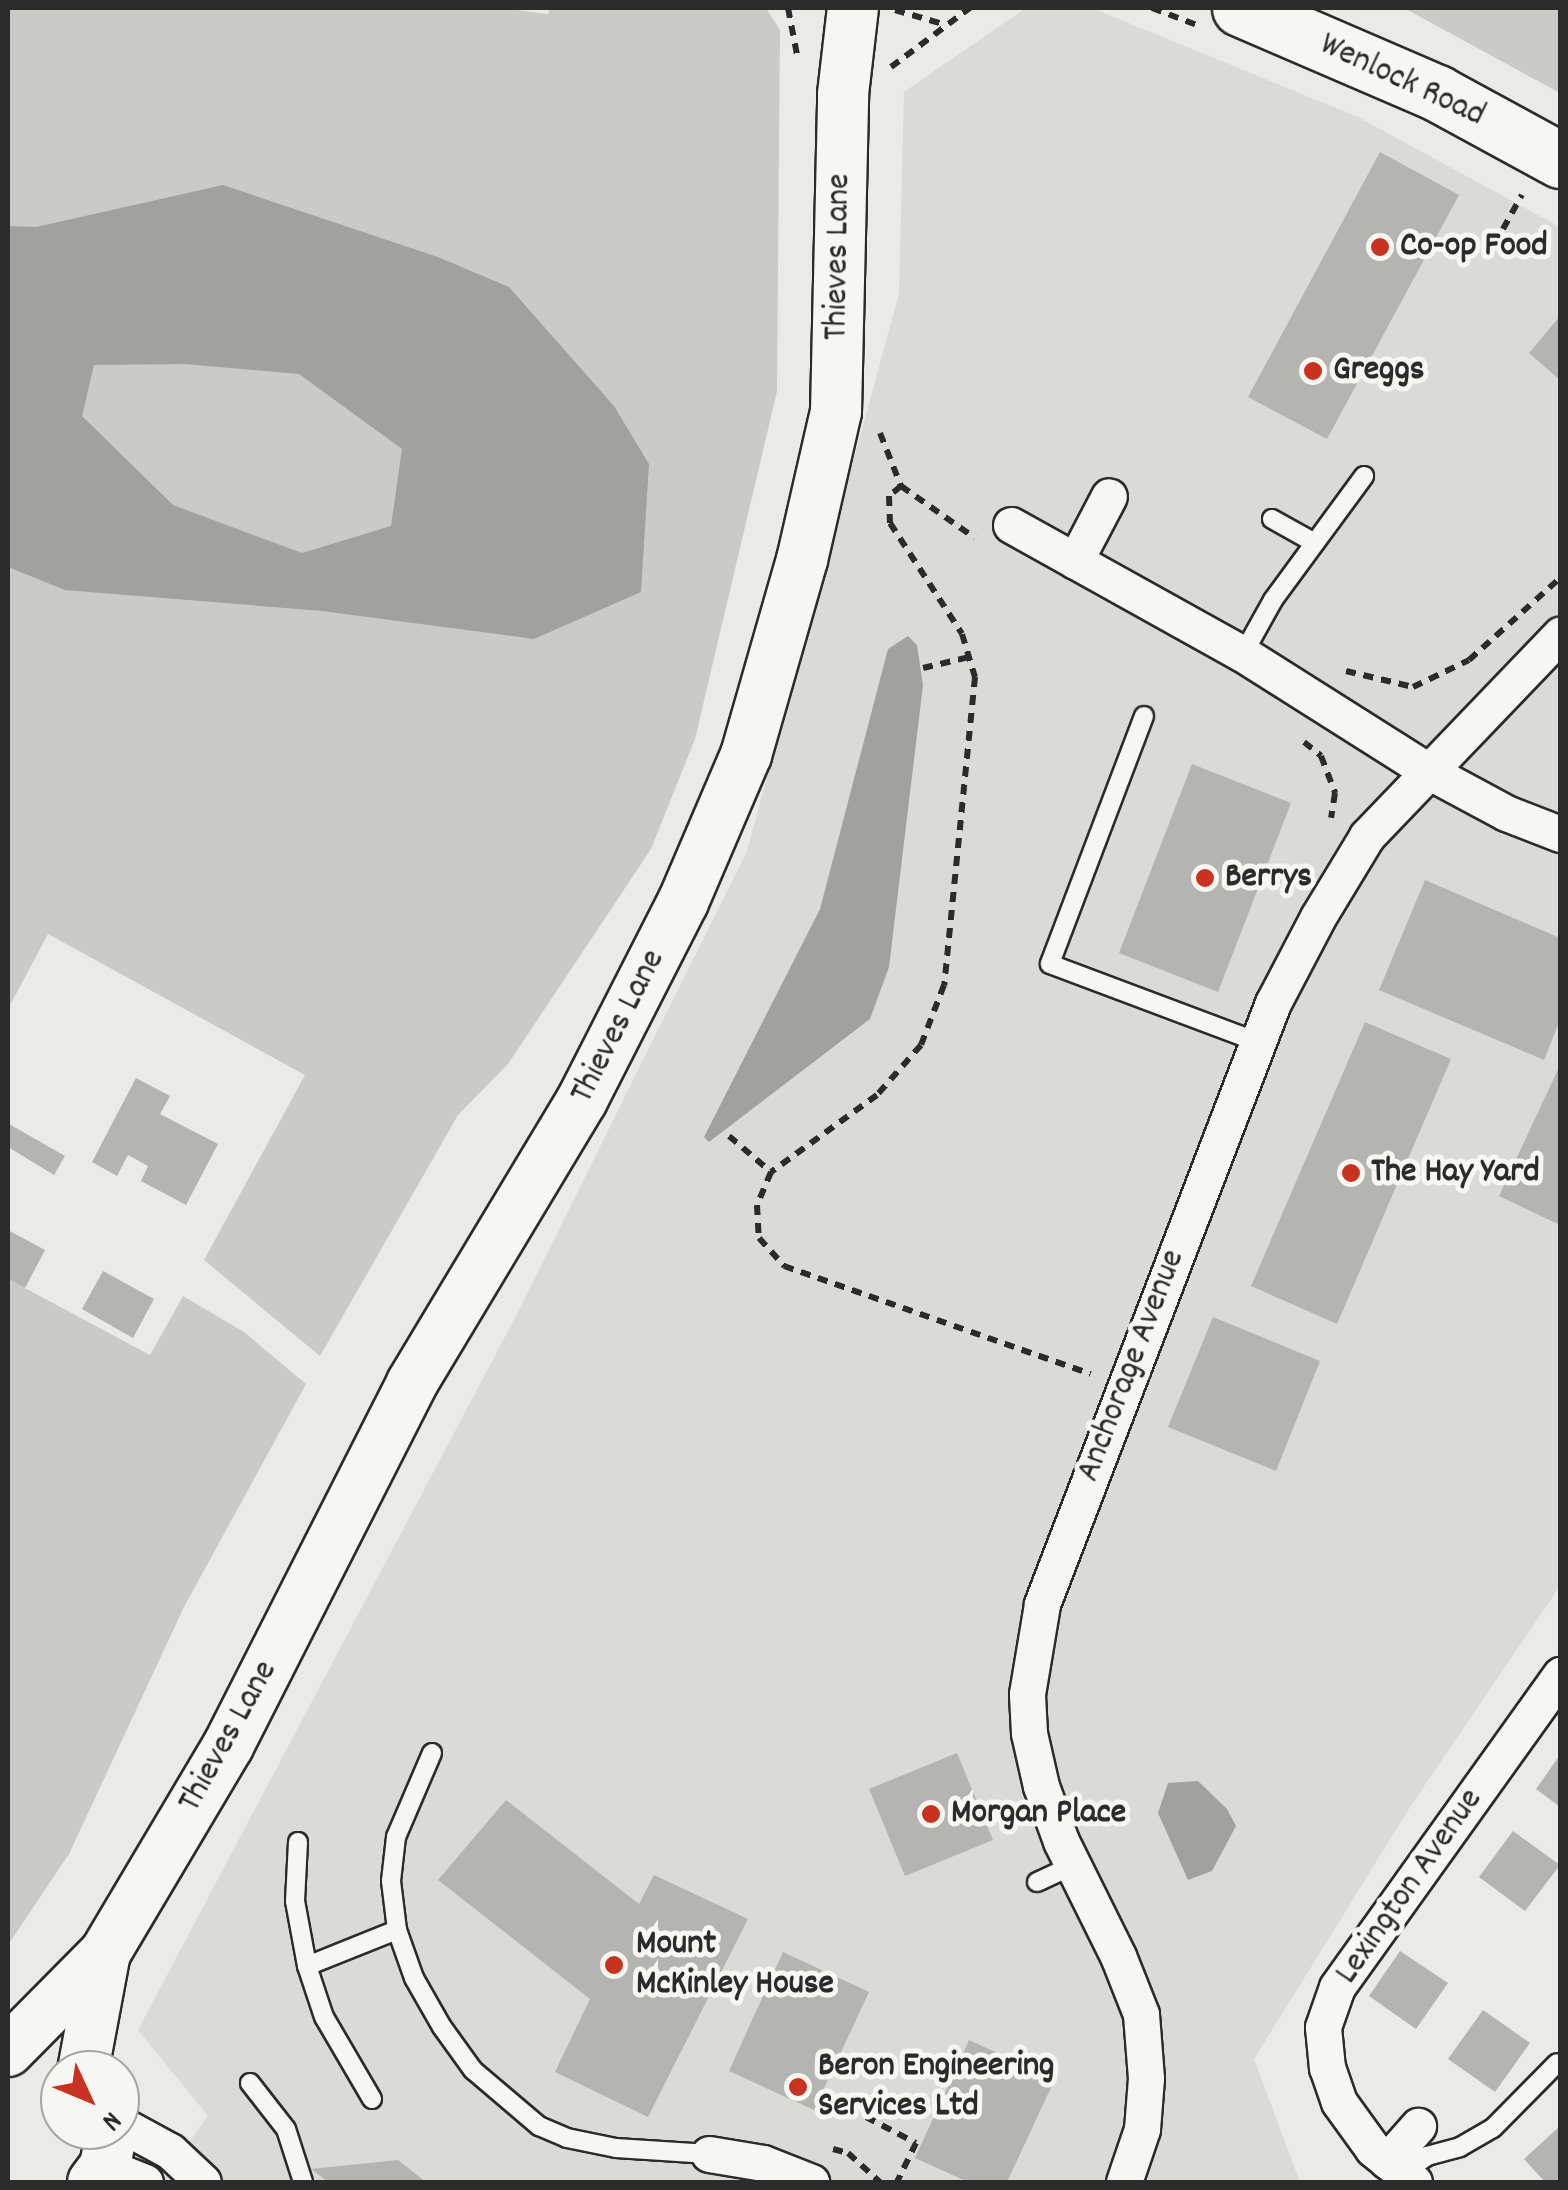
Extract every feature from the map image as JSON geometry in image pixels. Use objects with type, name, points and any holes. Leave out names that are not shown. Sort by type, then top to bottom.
[{"type":"main road","name":"Wenlock Road","points":[[1240,8],[1437,94],[1543,173]]},
{"type":"main road","name":"Thieves Lane","points":[[105,1953],[228,1746],[412,1384],[582,1100],[683,902],[746,755],[802,560],[836,412],[843,94],[874,9]]},
{"type":"main road","points":[[8,2051],[105,1953]]},
{"type":"main road","points":[[87,2050],[105,1953]]},
{"type":"main road","points":[[8,2060],[24,2054],[40,2055]]},
{"type":"street","points":[[1075,560],[1109,496]]},
{"type":"street","points":[[1000,536],[1075,560],[1244,654],[1428,771],[1506,813],[1560,834]]},
{"type":"street","name":"Anchorage Avenue","points":[[1124,2182],[1142,2129],[1146,2078],[1142,2014],[1041,1786],[1029,1732],[1031,1652],[1059,1552],[1257,1042],[1318,917],[1367,836],[1560,635]]},
{"type":"street","name":"Lexington Avenue","points":[[1401,2172],[1353,2124],[1339,2102],[1328,2068],[1324,2027],[1338,1987],[1560,1675]]},
{"type":"street","points":[[1401,2172],[1418,2126]]},
{"type":"street","points":[[115,2157],[170,2150],[203,2182]]},
{"type":"street","points":[[710,2154],[763,2163],[811,2182]]},
{"type":"lane","points":[[1244,654],[1273,600],[1364,476]]},
{"type":"lane","points":[[1272,519],[1315,543]]},
{"type":"lane","points":[[1144,716],[1050,964],[1257,1042]]},
{"type":"lane","points":[[432,1753],[396,1837],[391,1881],[397,1930],[414,1978],[442,2027],[473,2070],[512,2107],[567,2138],[616,2148],[710,2154]]},
{"type":"lane","points":[[298,1842],[295,1901],[307,1966],[324,2017],[372,2099]]},
{"type":"lane","points":[[1038,1882],[1073,1865]]},
{"type":"lane","points":[[307,1966],[397,1930]]},
{"type":"lane","points":[[1401,2172],[1427,2156],[1460,2147],[1493,2128],[1557,2063]]},
{"type":"lane","points":[[250,2083],[286,2129],[302,2182]]},
{"type":"path","points":[[788,8],[798,63]]},
{"type":"path","points":[[874,9],[947,25]]},
{"type":"path","points":[[1504,229],[1543,173]]},
{"type":"path","points":[[878,428],[901,486],[1000,536]]},
{"type":"path","points":[[901,486],[889,496],[890,522],[962,634],[975,676],[944,985],[921,1045],[877,1095],[772,1172],[756,1205],[758,1238],[784,1266],[1125,1384]]},
{"type":"path","points":[[1328,834],[1335,793],[1321,756],[1290,730],[1333,668],[1413,687],[1469,660],[1560,578]]},
{"type":"path","points":[[923,668],[969,657]]},
{"type":"path","points":[[729,1136],[772,1172]]},
{"type":"path","points":[[866,2117],[916,2143],[898,2182]]},
{"type":"shaded area","points":[[8,8],[501,8],[548,14],[550,8],[766,8],[780,30],[777,391],[695,739],[651,849],[508,1064],[458,1115],[320,1356],[204,1260],[305,1075],[48,934],[8,1009]]},
{"type":"shaded area","points":[[1026,8],[1092,8],[1358,117],[1560,227],[1560,1586],[1412,1804],[1254,2059],[1300,2182],[161,2182],[208,2116],[138,2030],[516,1316],[747,851],[899,294],[904,92]]},
{"type":"shaded area","points":[[1404,8],[1560,8],[1560,93]]},
{"type":"shaded area","points":[[223,185],[438,257],[509,287],[614,406],[649,464],[641,592],[534,639],[322,611],[65,590],[8,567],[8,226],[36,227]],"holes":[[[184,364],[299,374],[402,449],[391,526],[302,553],[173,505],[82,416],[94,365]]]},
{"type":"shaded area","points":[[908,636],[917,645],[923,685],[889,967],[870,1019],[709,1142],[704,1137],[820,909],[888,649]]},
{"type":"shaded area","points":[[8,1279],[150,1355],[183,1296],[244,1332],[306,1384],[184,1607],[69,1854],[8,1945]]},
{"type":"shaded area","points":[[1198,1781],[1227,1809],[1236,1826],[1212,1871],[1188,1880],[1158,1813],[1168,1783]]},
{"type":"building","points":[[1380,152],[1459,195],[1327,439],[1248,397]]},
{"type":"building","points":[[1560,316],[1560,380],[1529,353]]},
{"type":"building","name":"Berrys","points":[[1192,764],[1291,803],[1218,992],[1119,953]]},
{"type":"building","name":"The Hay Yard","points":[[1425,880],[1560,938],[1560,1020],[1544,1060],[1379,990]]},
{"type":"building","name":"The Hay Yard","points":[[1365,1022],[1451,1059],[1337,1324],[1251,1286]]},
{"type":"building","name":"The Hay Yard","points":[[1560,1065],[1560,1225],[1499,1196]]},
{"type":"building","points":[[136,1078],[170,1096],[160,1114],[218,1144],[186,1205],[141,1181],[148,1166],[128,1155],[117,1176],[92,1162]]},
{"type":"building","points":[[9,1124],[65,1156],[54,1175],[8,1147]]},
{"type":"building","points":[[8,1230],[45,1250],[25,1288],[8,1279]]},
{"type":"building","points":[[103,1271],[154,1299],[133,1338],[82,1309]]},
{"type":"building","points":[[1213,1317],[1320,1361],[1276,1471],[1168,1427]]},
{"type":"building","name":"Morgan Place","points":[[957,1753],[993,1840],[905,1876],[869,1789]]},
{"type":"building","points":[[1560,1755],[1560,1807],[1536,1789]]},
{"type":"building","points":[[506,1800],[639,1904],[654,1875],[748,1919],[648,2117],[555,2072],[590,1999],[438,1880]]},
{"type":"building","points":[[1513,1831],[1560,1865],[1525,1911],[1479,1877]]},
{"type":"building","points":[[1400,1951],[1448,1983],[1416,2029],[1369,1996]]},
{"type":"building","points":[[783,1952],[869,1992],[814,2110],[729,2071]]},
{"type":"building","points":[[1483,2010],[1530,2043],[1495,2092],[1448,2059]]},
{"type":"building","points":[[969,2040],[1055,2079],[1007,2182],[968,2182],[915,2158]]},
{"type":"building","points":[[1560,2126],[1560,2182],[1545,2182],[1524,2159]]},
{"type":"building","points":[[398,2160],[426,2182],[328,2182],[311,2169]]},
{"type":"place","name":"Co-op Food","points":[[1380,247]]},
{"type":"place","name":"Greggs","points":[[1313,371]]},
{"type":"place","name":"Berrys","points":[[1205,878]]},
{"type":"place","name":"The Hay Yard","points":[[1351,1173]]},
{"type":"place","name":"Morgan Place","points":[[931,1814]]},
{"type":"place","name":"Mount McKinley House","points":[[614,1965]]},
{"type":"place","name":"Beron Engineering Services Ltd","points":[[798,2087]]}]
